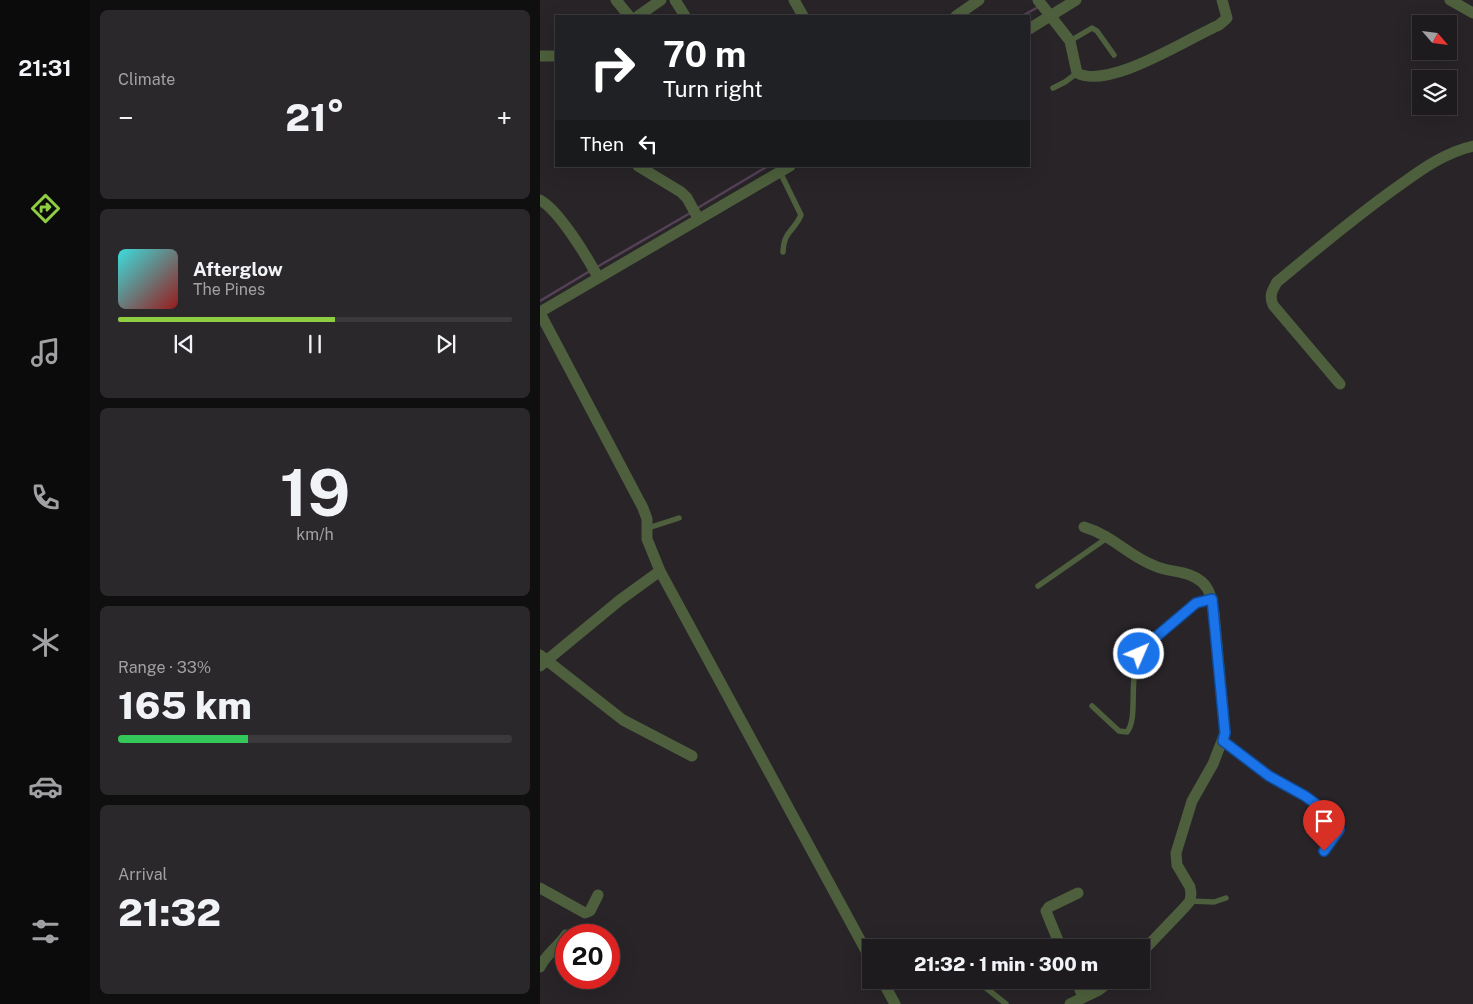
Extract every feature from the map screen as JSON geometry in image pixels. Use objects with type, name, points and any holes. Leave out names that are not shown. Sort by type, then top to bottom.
[{"type":"street","points":[[616,0],[628,15]]},
{"type":"street","points":[[639,15],[661,0]]},
{"type":"street","points":[[675,0],[684,15]]},
{"type":"street","points":[[794,0],[802,15]]},
{"type":"street","points":[[958,15],[980,0]]},
{"type":"street","points":[[1030,28],[1048,14],[1076,0]]},
{"type":"street","points":[[1038,1],[1070,42],[1073,48],[1077,73],[1086,77],[1117,73],[1140,64],[1219,25],[1227,18],[1222,0]]},
{"type":"street","points":[[1450,0],[1473,13]]},
{"type":"street","points":[[540,56],[555,56]]},
{"type":"street","points":[[1340,384],[1272,305],[1270,297],[1272,290],[1277,282],[1360,214],[1417,173],[1451,153],[1473,146]]},
{"type":"street","points":[[640,167],[681,192],[687,198],[696,216]]},
{"type":"street","points":[[785,169],[696,216],[540,313],[643,508],[648,528],[647,539],[660,571],[862,943]]},
{"type":"street","points":[[540,200],[553,211],[588,259],[598,277]]},
{"type":"street","points":[[1084,527],[1109,536],[1154,566],[1184,573],[1202,582],[1207,587],[1212,599],[1225,733],[1213,764],[1192,801],[1176,853],[1177,865],[1190,887],[1190,901],[1150,943]]},
{"type":"street","points":[[660,571],[542,660],[623,720],[692,756]]},
{"type":"street","points":[[540,888],[585,913],[590,911],[598,895]]},
{"type":"street","points":[[1057,939],[1046,911],[1049,907],[1078,894]]},
{"type":"street","points":[[540,967],[547,955],[555,949]]},
{"type":"street","points":[[887,989],[895,1004]]},
{"type":"street","points":[[1080,989],[1083,997]]},
{"type":"street","points":[[1070,1004],[1100,989]]},
{"type":"lane","points":[[1070,42],[1092,28],[1097,31],[1114,55]]},
{"type":"lane","points":[[1053,88],[1077,73]]},
{"type":"lane","points":[[783,252],[786,234],[801,215],[785,169]]},
{"type":"lane","points":[[648,528],[679,518]]},
{"type":"lane","points":[[1038,586],[1109,536]]},
{"type":"lane","points":[[1092,706],[1119,731],[1127,732],[1131,724],[1134,670],[1139,654],[1144,647],[1196,603],[1212,599]]},
{"type":"lane","points":[[1223,741],[1269,776],[1305,796],[1338,820],[1339,830],[1324,851]]},
{"type":"lane","points":[[1190,901],[1214,902],[1226,898]]},
{"type":"lane","points":[[987,989],[1006,1004]]},
{"type":"waterway","points":[[1024,15],[1040,6]]},
{"type":"waterway","points":[[696,209],[766,167]]},
{"type":"waterway","points":[[597,267],[692,212]]},
{"type":"waterway","points":[[540,301],[590,271]]},
{"type":"route","points":[[1139,654],[1144,647],[1188,609],[1196,603],[1212,599],[1225,733],[1223,741],[1269,776],[1305,796],[1338,820],[1340,824],[1339,830],[1324,851]]}]
